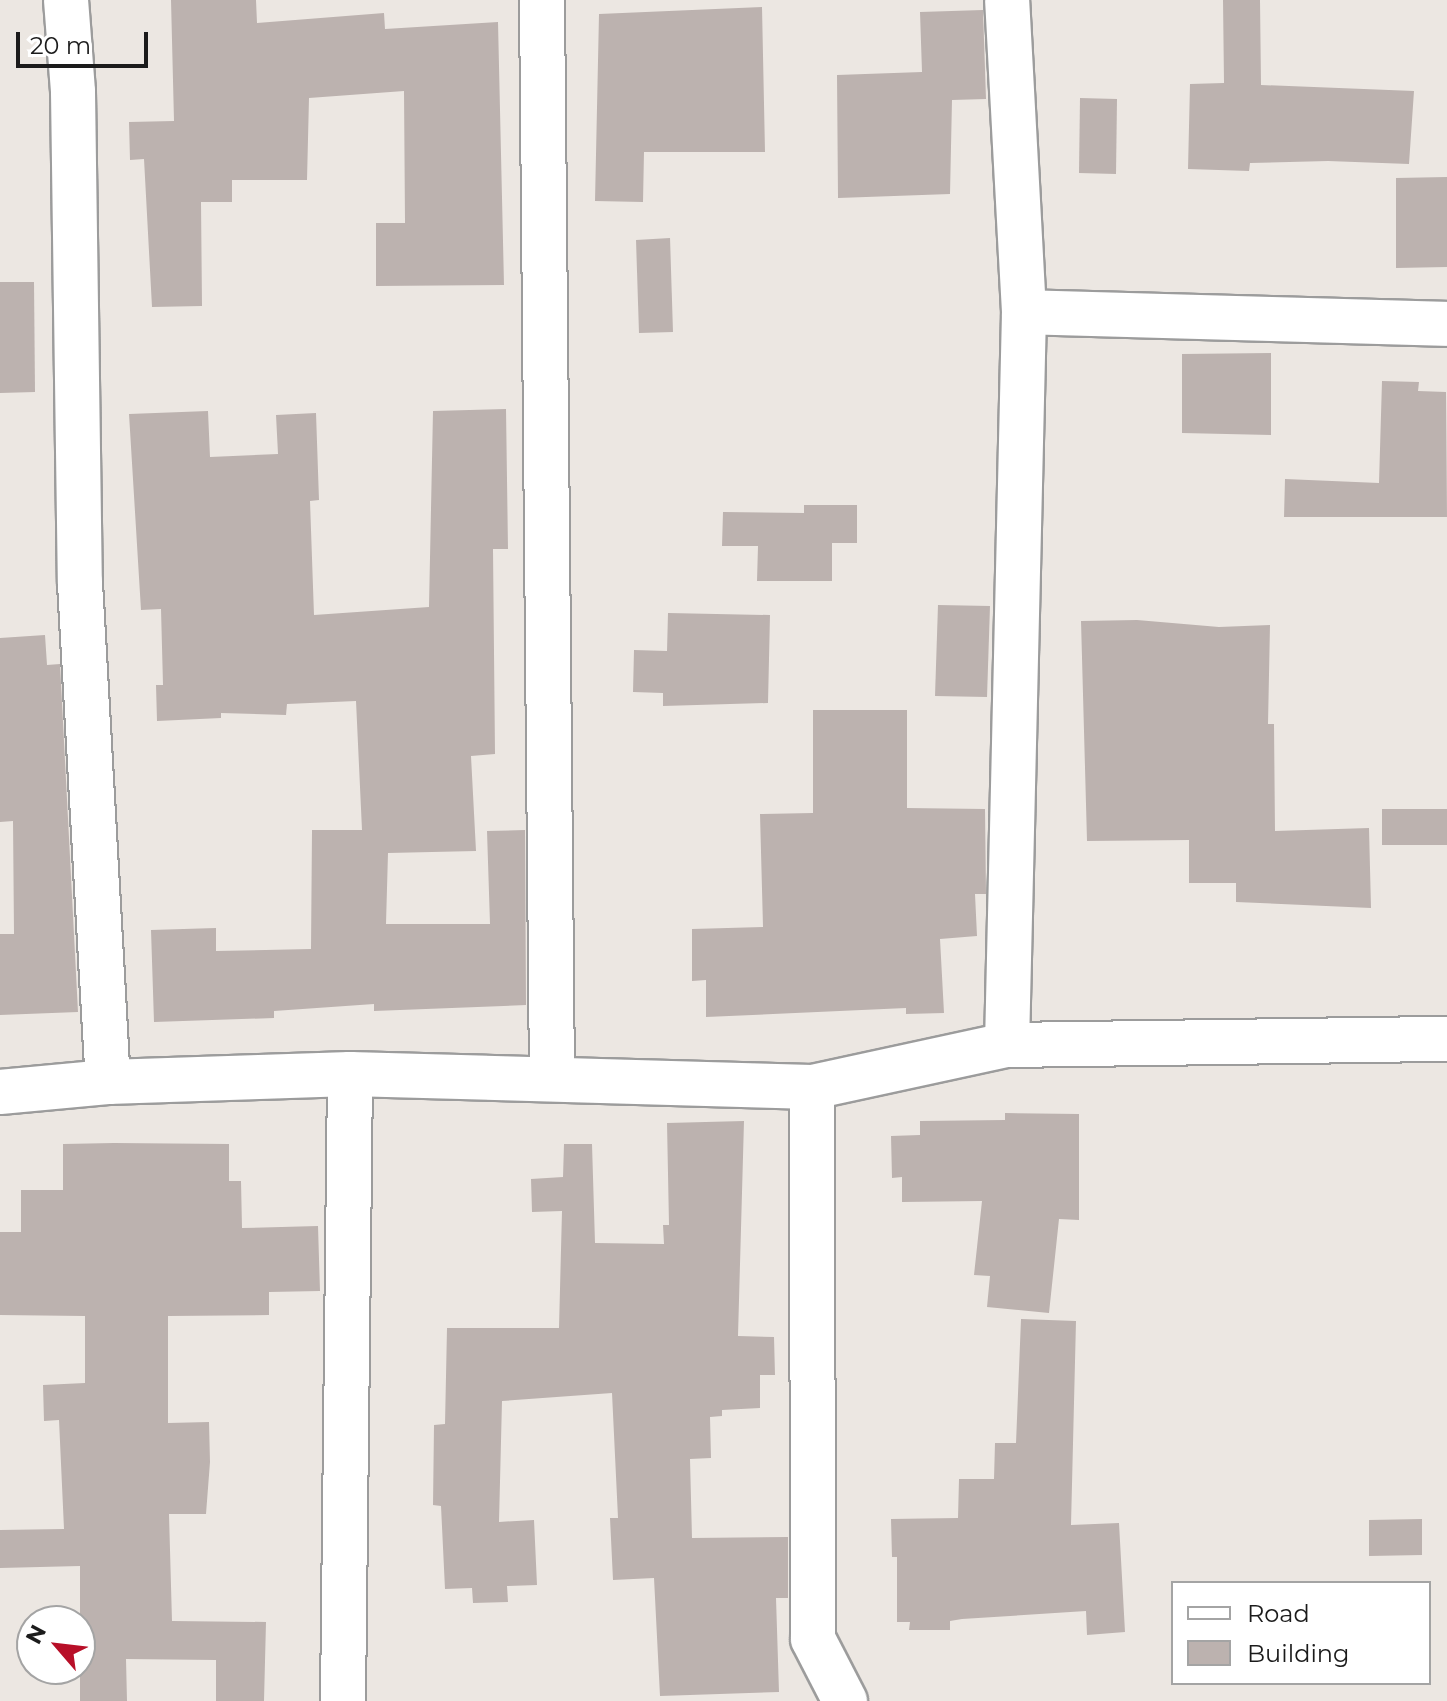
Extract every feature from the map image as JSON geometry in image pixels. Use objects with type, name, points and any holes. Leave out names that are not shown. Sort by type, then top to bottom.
[{"type":"street","points":[[66,0],[73,92],[80,583],[108,1082]]},
{"type":"street","points":[[542,0],[552,1076]]},
{"type":"street","points":[[1007,0],[1024,312],[1007,1045]]},
{"type":"street","points":[[1024,312],[1447,324]]},
{"type":"street","points":[[0,1092],[108,1082],[350,1074],[552,1076],[812,1087],[1007,1045],[1447,1039]]},
{"type":"street","points":[[343,1701],[350,1074]]},
{"type":"street","points":[[812,1087],[813,1639],[845,1701]]},
{"type":"building","points":[[171,0],[256,0],[257,23],[384,13],[385,29],[498,22],[504,285],[376,286],[376,223],[405,223],[404,91],[309,98],[307,180],[232,180],[232,202],[201,202],[202,306],[152,307],[144,159],[130,160],[129,122],[174,121]]},
{"type":"building","points":[[1223,0],[1260,0],[1261,85],[1414,91],[1409,164],[1328,161],[1250,163],[1249,171],[1188,169],[1190,84],[1224,83]]},
{"type":"building","points":[[762,7],[765,152],[644,152],[643,202],[595,201],[599,14]]},
{"type":"building","points":[[983,10],[986,99],[952,100],[950,194],[838,198],[837,75],[922,72],[920,12]]},
{"type":"building","points":[[1080,98],[1117,99],[1116,174],[1079,173]]},
{"type":"building","points":[[1447,177],[1447,267],[1396,268],[1396,178]]},
{"type":"building","points":[[670,238],[673,332],[639,333],[636,240]]},
{"type":"building","points":[[0,282],[34,282],[35,392],[0,393]]},
{"type":"building","points":[[1271,353],[1271,435],[1182,433],[1182,354]]},
{"type":"building","points":[[1382,381],[1419,382],[1418,391],[1446,392],[1447,517],[1284,517],[1285,479],[1379,483]]},
{"type":"building","points":[[506,409],[508,549],[493,549],[495,754],[471,756],[476,851],[388,853],[386,924],[490,924],[487,831],[525,830],[526,1005],[374,1011],[374,1004],[274,1011],[274,1018],[154,1022],[151,930],[216,928],[216,951],[311,949],[312,830],[362,830],[356,701],[287,704],[286,715],[221,713],[221,718],[157,721],[156,685],[163,685],[161,609],[141,610],[129,414],[208,411],[210,457],[278,454],[276,415],[316,413],[319,500],[310,501],[314,615],[429,607],[433,411]]},
{"type":"building","points":[[804,505],[857,505],[857,543],[832,543],[832,581],[757,581],[758,546],[722,546],[723,512],[804,513]]},
{"type":"building","points":[[938,605],[990,606],[987,697],[935,696]]},
{"type":"building","points":[[668,613],[770,615],[768,703],[663,706],[663,693],[633,692],[634,650],[667,651]]},
{"type":"building","points":[[1137,620],[1219,627],[1270,625],[1268,724],[1274,724],[1275,831],[1369,828],[1371,908],[1236,902],[1236,883],[1189,883],[1189,840],[1087,841],[1081,621]]},
{"type":"building","points":[[45,635],[47,665],[60,664],[78,1012],[0,1015],[0,934],[14,934],[13,821],[0,822],[0,638]]},
{"type":"building","points":[[813,710],[907,710],[907,808],[985,809],[986,894],[975,894],[977,936],[940,939],[944,1013],[906,1014],[906,1008],[706,1017],[706,980],[692,981],[692,929],[763,927],[760,814],[813,813]]},
{"type":"building","points":[[1382,809],[1447,809],[1447,845],[1382,845]]},
{"type":"building","points":[[1005,1113],[1079,1114],[1079,1220],[1059,1219],[1049,1313],[987,1307],[990,1276],[974,1275],[982,1201],[902,1202],[902,1177],[892,1178],[891,1136],[920,1135],[920,1121],[1005,1120]]},
{"type":"building","points":[[744,1121],[738,1336],[774,1337],[775,1375],[760,1375],[760,1408],[722,1410],[722,1416],[710,1417],[711,1458],[690,1459],[692,1538],[788,1537],[788,1598],[776,1598],[779,1692],[660,1696],[654,1578],[613,1580],[610,1518],[618,1518],[612,1393],[502,1401],[499,1522],[534,1520],[537,1585],[507,1586],[508,1602],[473,1603],[472,1588],[445,1589],[441,1506],[433,1505],[434,1425],[445,1424],[447,1328],[559,1328],[562,1211],[532,1212],[531,1179],[563,1177],[564,1144],[592,1144],[595,1243],[664,1244],[663,1225],[669,1225],[667,1123]]},
{"type":"building","points":[[63,1144],[229,1144],[229,1181],[241,1181],[242,1228],[318,1226],[320,1291],[269,1292],[269,1315],[168,1316],[168,1423],[209,1422],[210,1462],[206,1514],[169,1514],[172,1621],[266,1622],[264,1701],[216,1701],[216,1660],[126,1659],[127,1701],[80,1701],[80,1685],[96,1685],[96,1605],[80,1605],[80,1566],[0,1568],[0,1530],[64,1529],[59,1420],[44,1421],[43,1385],[85,1383],[85,1316],[0,1315],[0,1232],[21,1232],[21,1190],[63,1190]]},
{"type":"building","points":[[1021,1319],[1076,1321],[1071,1525],[1119,1523],[1125,1632],[1087,1635],[1086,1611],[962,1619],[950,1621],[950,1630],[909,1630],[910,1622],[897,1622],[897,1557],[892,1557],[891,1519],[958,1518],[959,1479],[994,1479],[995,1443],[1016,1443]]},
{"type":"building","points":[[1422,1519],[1422,1555],[1369,1556],[1369,1520]]}]
